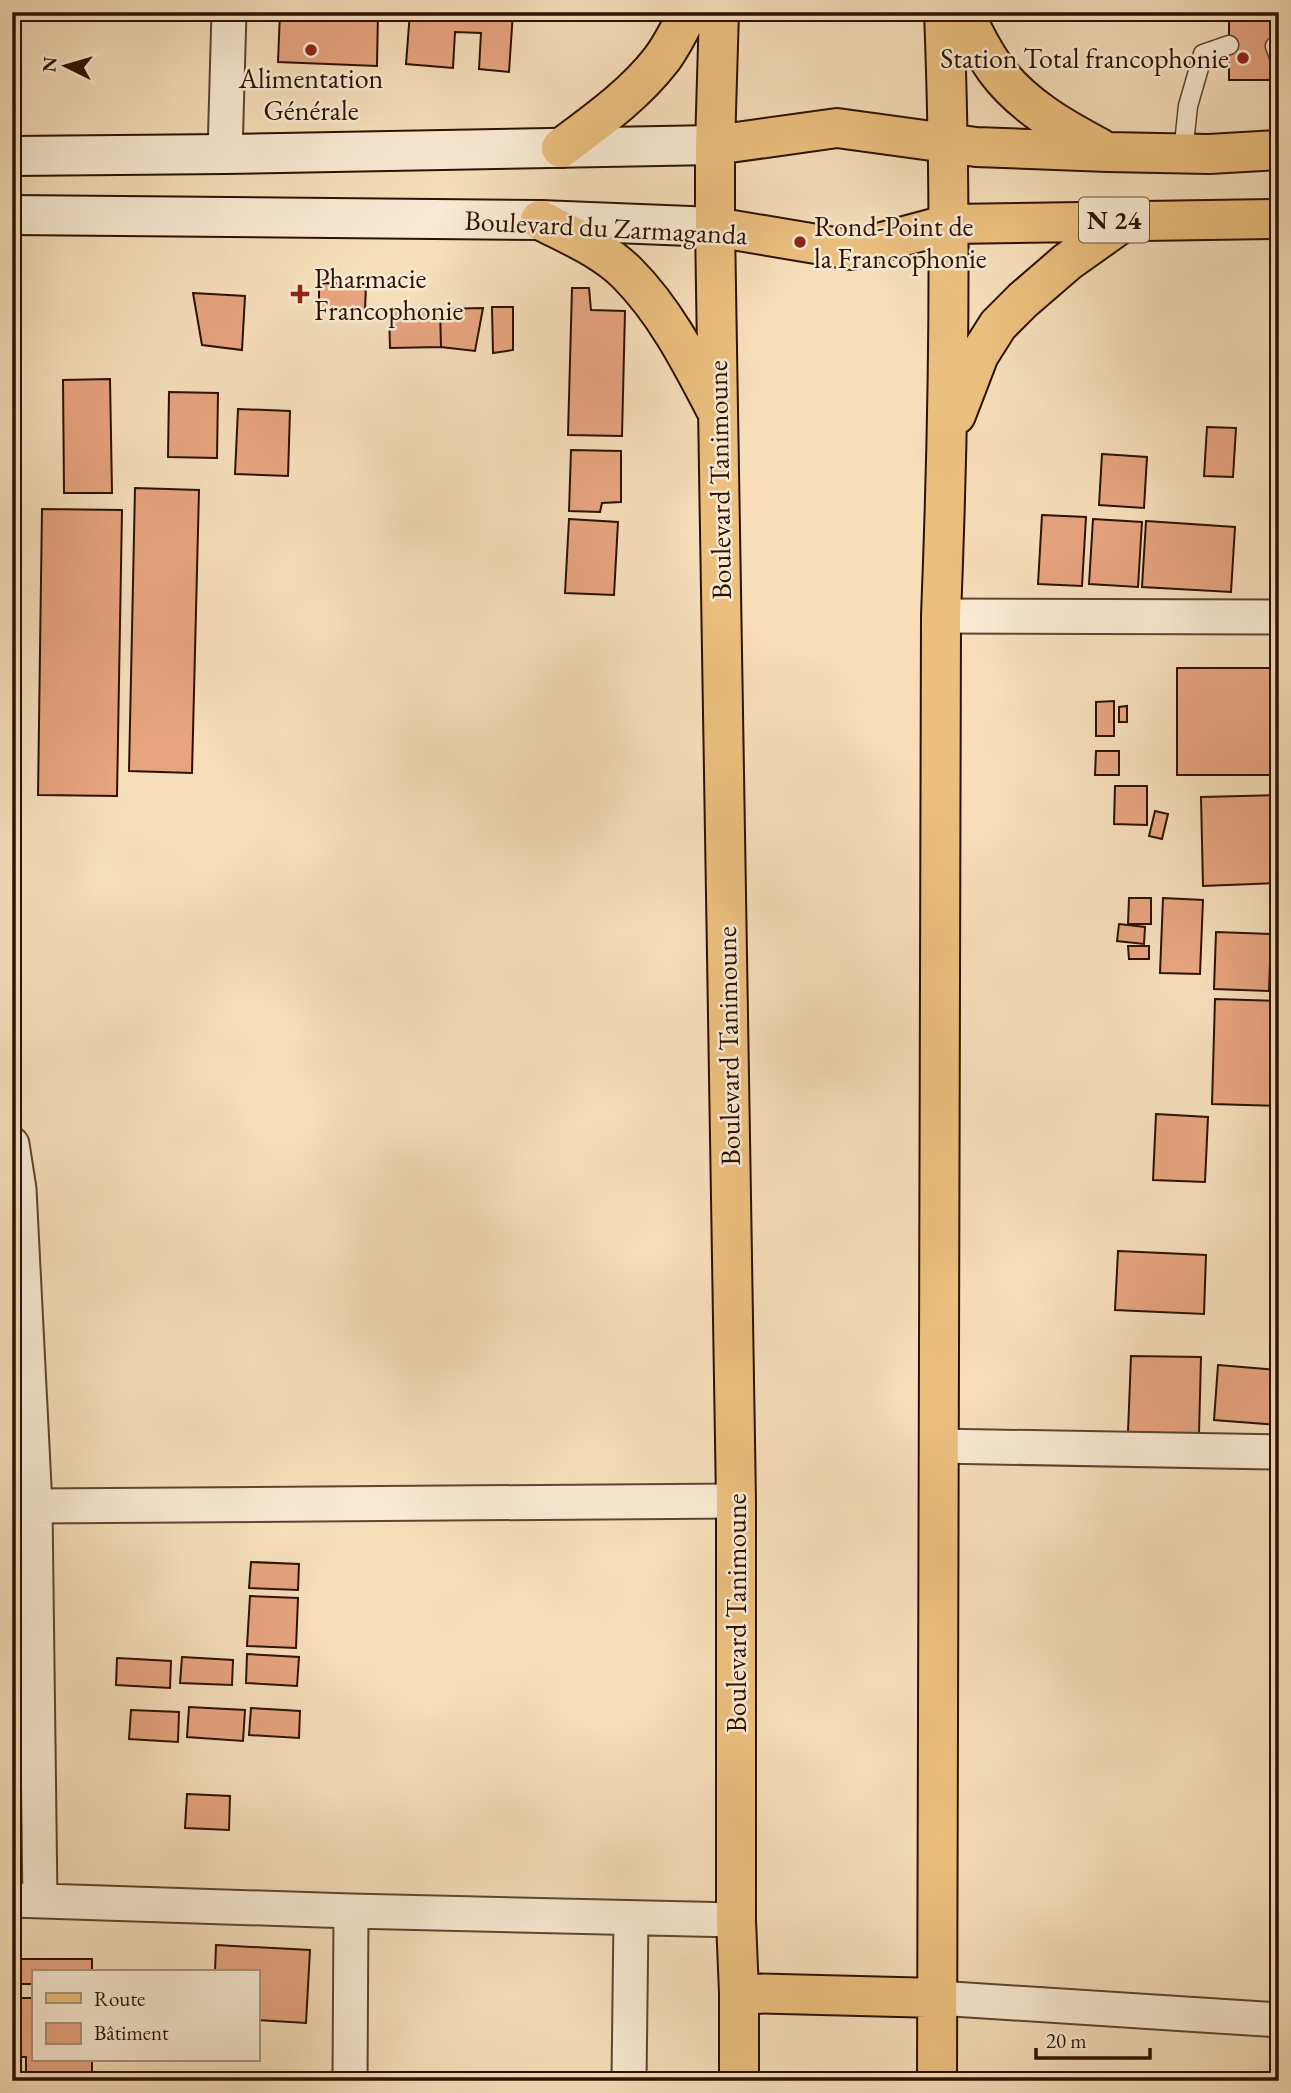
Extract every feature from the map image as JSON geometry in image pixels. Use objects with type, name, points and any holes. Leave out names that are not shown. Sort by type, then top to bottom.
[{"type":"main road","points":[[561,148],[606,115],[636,87],[662,59],[689,12]]},
{"type":"main road","name":"Boulevard Tanimoune","points":[[719,12],[715,227],[736,1501],[736,1920],[739,2081]]},
{"type":"main road","points":[[937,2081],[941,616],[948,437],[949,224],[944,12]]},
{"type":"main road","points":[[964,12],[978,42],[997,71],[1026,101],[1068,132],[1108,152]]},
{"type":"main road","points":[[12,156],[715,145],[837,128],[949,145],[1108,152],[1279,150]]},
{"type":"main road","name":"Boulevard du Zarmaganda","points":[[12,215],[540,220],[715,227],[852,250],[949,224],[1279,219]]},
{"type":"main road","points":[[540,220],[592,247],[626,271],[660,310],[718,414]]},
{"type":"main road","points":[[948,437],[979,355],[999,325],[1067,262],[1126,220]]},
{"type":"main road","points":[[739,1993],[937,1998]]},
{"type":"street","points":[[225,154],[229,12]]},
{"type":"street","points":[[941,616],[1279,617]]},
{"type":"street","points":[[12,1144],[19,1189],[35,1506],[26,1900],[736,1920]]},
{"type":"street","points":[[938,1446],[1279,1452]]},
{"type":"street","points":[[35,1506],[736,1501]]},
{"type":"street","points":[[350,2081],[351,1911]]},
{"type":"street","points":[[629,2081],[631,1918]]},
{"type":"street","points":[[937,1998],[1279,2020]]},
{"type":"lane","points":[[1183,153],[1188,106],[1203,54],[1229,45]]},
{"type":"building","points":[[280,12],[378,12],[377,66],[278,62]]},
{"type":"building","points":[[410,12],[513,12],[509,72],[479,69],[481,33],[455,32],[453,68],[406,64]]},
{"type":"building","points":[[1229,12],[1275,12],[1274,80],[1229,80]]},
{"type":"building","points":[[319,283],[366,284],[365,311],[319,310]]},
{"type":"building","points":[[572,288],[589,288],[591,310],[625,311],[622,436],[568,435]]},
{"type":"building","points":[[193,293],[245,296],[242,350],[202,345]]},
{"type":"building","points":[[492,307],[513,307],[513,350],[493,353]]},
{"type":"building","points":[[483,308],[475,351],[441,347],[440,309]]},
{"type":"building","points":[[440,309],[441,347],[390,348],[389,311]]},
{"type":"building","points":[[110,379],[112,493],[64,493],[63,380]]},
{"type":"building","points":[[169,392],[218,393],[217,458],[168,457]]},
{"type":"building","points":[[238,409],[290,411],[288,476],[235,474]]},
{"type":"building","points":[[1207,427],[1236,428],[1233,477],[1204,476]]},
{"type":"building","points":[[571,450],[621,451],[621,502],[602,503],[600,512],[569,511]]},
{"type":"building","points":[[1102,454],[1147,457],[1144,508],[1099,505]]},
{"type":"building","points":[[135,488],[199,490],[192,773],[129,771]]},
{"type":"building","points":[[42,509],[122,510],[117,796],[38,795]]},
{"type":"building","points":[[1042,515],[1086,517],[1082,586],[1038,584]]},
{"type":"building","points":[[569,519],[618,522],[614,595],[565,593]]},
{"type":"building","points":[[1093,519],[1142,522],[1138,587],[1089,584]]},
{"type":"building","points":[[1146,521],[1235,527],[1231,592],[1142,587]]},
{"type":"building","points":[[1177,668],[1279,668],[1279,775],[1177,775]]},
{"type":"building","points":[[1114,701],[1114,736],[1096,736],[1096,702]]},
{"type":"building","points":[[1127,706],[1127,722],[1119,722],[1119,707]]},
{"type":"building","points":[[1096,751],[1119,751],[1119,775],[1095,775]]},
{"type":"building","points":[[1115,786],[1147,786],[1147,825],[1114,824]]},
{"type":"building","points":[[1279,795],[1279,883],[1203,886],[1201,797]]},
{"type":"building","points":[[1155,811],[1168,814],[1162,839],[1149,836]]},
{"type":"building","points":[[1129,898],[1151,898],[1151,924],[1128,924]]},
{"type":"building","points":[[1163,898],[1203,900],[1200,974],[1160,973]]},
{"type":"building","points":[[1119,924],[1145,927],[1144,944],[1117,941]]},
{"type":"building","points":[[1216,932],[1271,934],[1269,991],[1214,989]]},
{"type":"building","points":[[1128,946],[1149,946],[1149,959],[1129,959]]},
{"type":"building","points":[[1215,999],[1279,1001],[1279,1106],[1212,1104]]},
{"type":"building","points":[[1156,1114],[1208,1117],[1205,1182],[1153,1180]]},
{"type":"building","points":[[1118,1251],[1206,1255],[1204,1314],[1115,1310]]},
{"type":"building","points":[[1131,1356],[1201,1357],[1199,1434],[1128,1432]]},
{"type":"building","points":[[1218,1365],[1279,1370],[1279,1425],[1214,1420]]},
{"type":"building","points":[[251,1562],[299,1564],[298,1590],[249,1588]]},
{"type":"building","points":[[250,1596],[298,1598],[296,1648],[247,1646]]},
{"type":"building","points":[[247,1654],[299,1657],[297,1686],[246,1683]]},
{"type":"building","points":[[182,1657],[233,1660],[232,1685],[180,1683]]},
{"type":"building","points":[[117,1658],[171,1661],[170,1688],[116,1685]]},
{"type":"building","points":[[189,1707],[245,1710],[243,1741],[187,1737]]},
{"type":"building","points":[[251,1708],[300,1711],[299,1738],[249,1735]]},
{"type":"building","points":[[131,1710],[179,1712],[178,1742],[129,1739]]},
{"type":"building","points":[[187,1794],[230,1796],[229,1830],[185,1828]]},
{"type":"building","points":[[216,1945],[310,1950],[306,2023],[259,2020],[259,1970],[215,1970]]},
{"type":"building","points":[[12,1959],[92,1959],[92,1970],[32,1970],[32,1984],[12,1984]]},
{"type":"building","points":[[12,1998],[32,1998],[32,2062],[92,2062],[92,2081],[26,2081],[26,2057],[12,2057]]},
{"type":"place","name":"Alimentation Générale","points":[[311,50]]},
{"type":"place","name":"Station Total francophonie","points":[[1243,58]]},
{"type":"place","name":"Rond-Point de la Francophonie","points":[[800,242]]},
{"type":"place","name":"Pharmacie Francophonie","points":[[300,294]]}]
